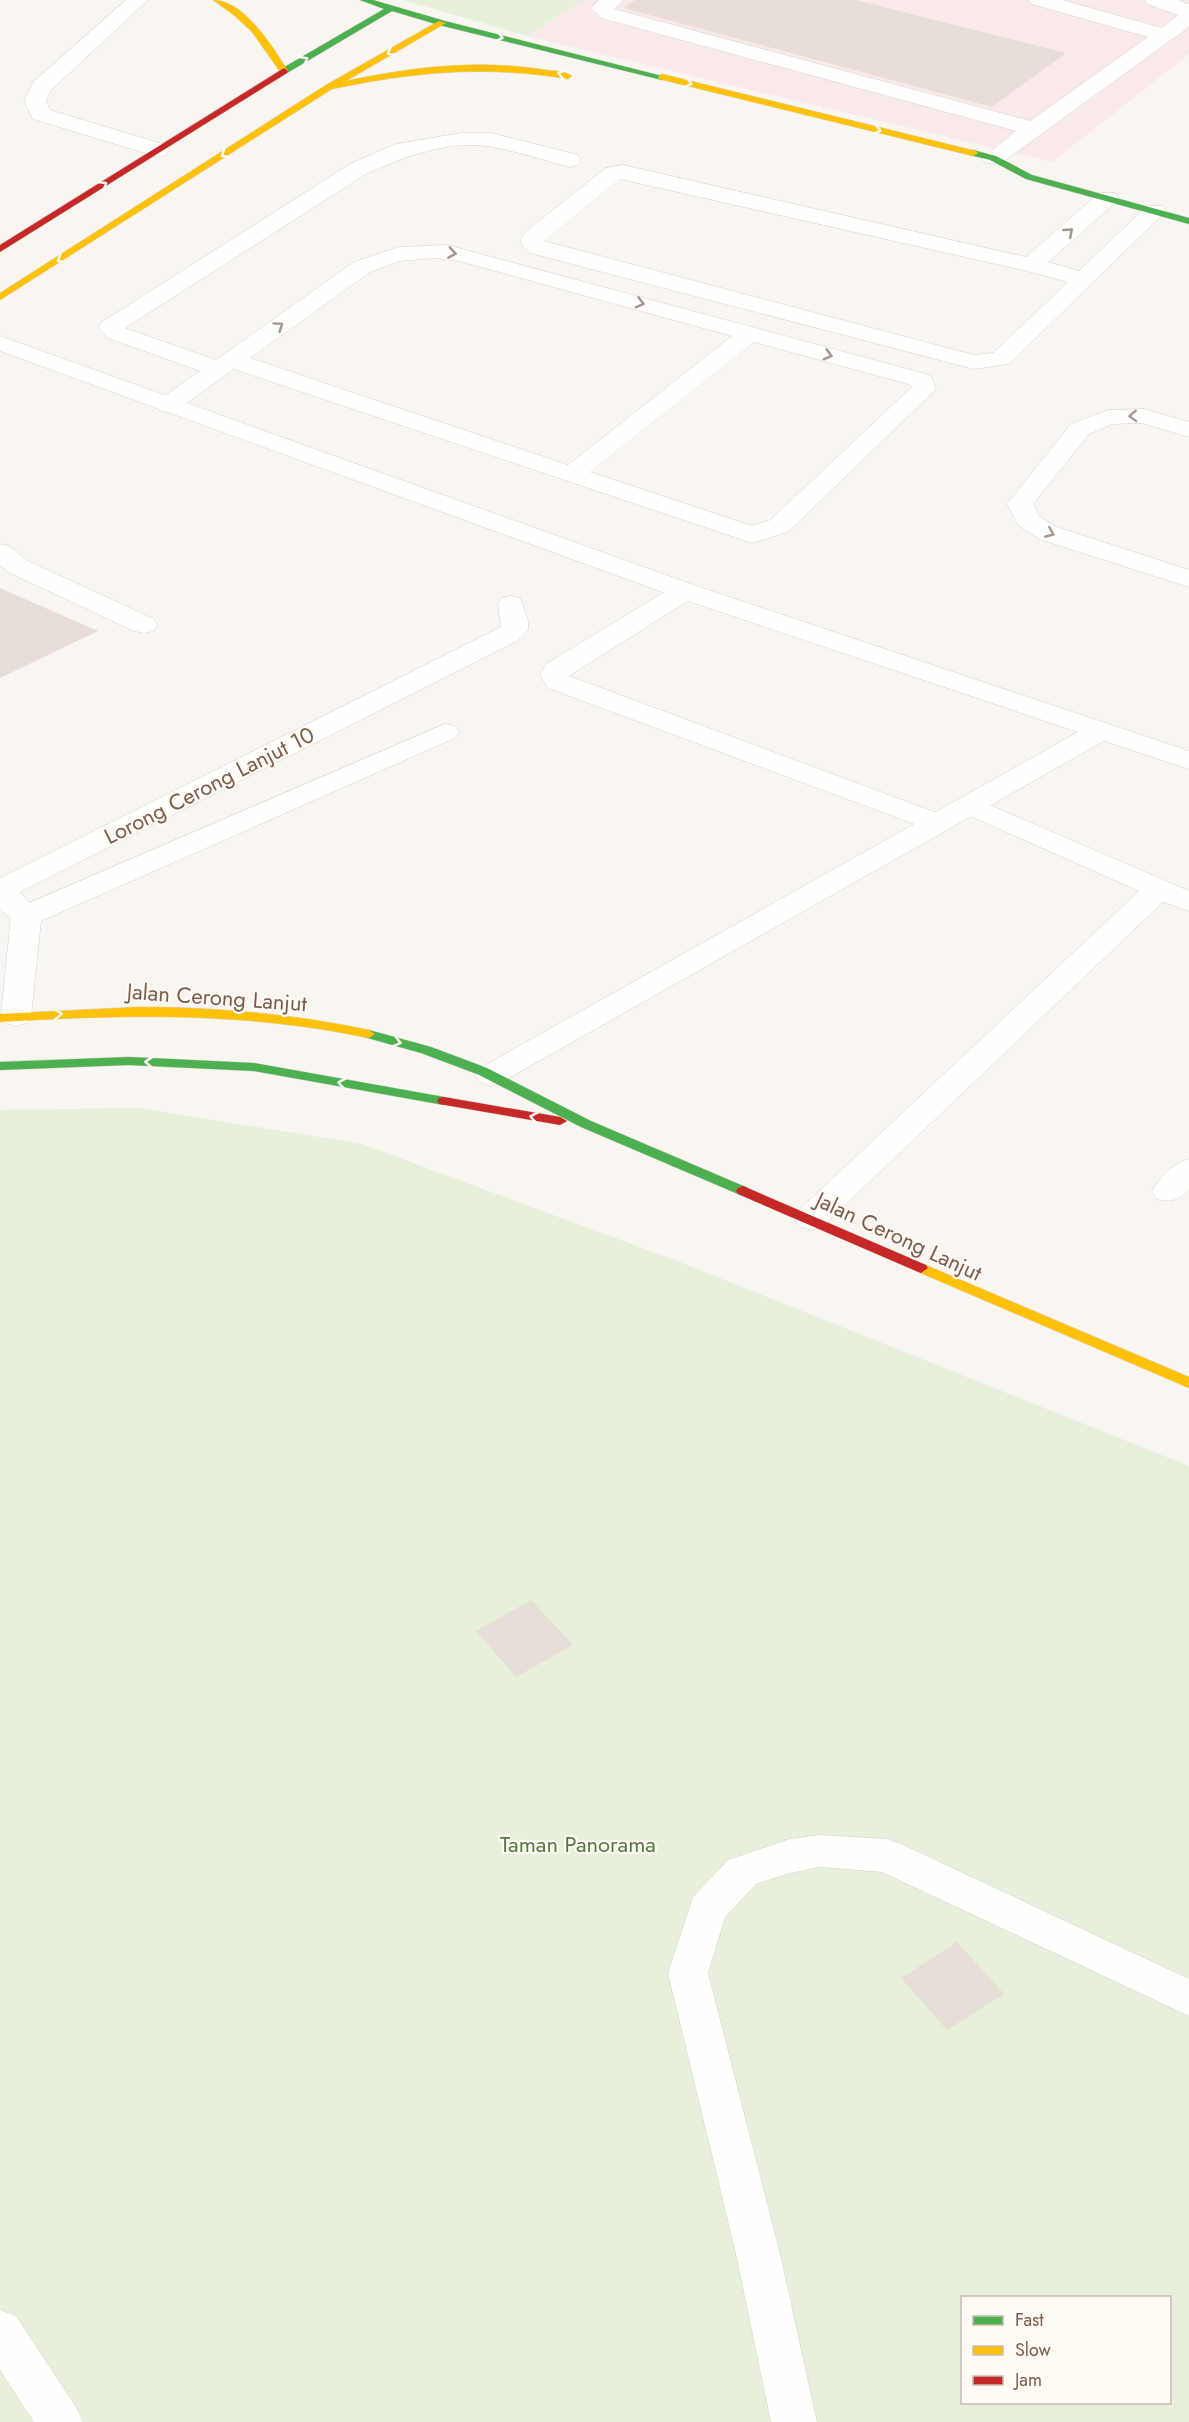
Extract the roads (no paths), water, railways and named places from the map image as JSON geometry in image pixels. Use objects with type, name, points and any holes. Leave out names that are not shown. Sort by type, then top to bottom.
[{"type":"street","points":[[138,0],[41,87],[35,101],[41,114],[158,150]]},
{"type":"street","points":[[217,0],[233,8],[256,27],[284,71]]},
{"type":"street","points":[[364,0],[442,23],[994,166],[1189,221]]},
{"type":"street","points":[[614,0],[601,8],[608,14],[1034,129]]},
{"type":"street","points":[[1039,0],[1165,35]]},
{"type":"street","points":[[994,166],[1034,129],[1187,19],[1189,13],[1177,6],[1154,0]]},
{"type":"street","points":[[0,249],[284,71],[391,8]]},
{"type":"street","points":[[0,297],[329,87],[442,23]]},
{"type":"street","points":[[329,87],[406,71],[474,64],[522,67],[577,78]]},
{"type":"street","points":[[168,405],[225,364],[362,267],[390,255],[430,250],[461,254],[917,379],[923,382],[924,389],[779,526],[752,535],[572,474],[225,364],[116,333],[110,327],[358,169],[404,149],[461,140],[491,140],[570,160]]},
{"type":"street","points":[[1084,279],[623,172],[614,173],[533,237],[532,242],[538,248],[974,363],[1000,360],[1155,211]]},
{"type":"street","points":[[1031,265],[1107,198]]},
{"type":"street","points":[[572,474],[750,333]]},
{"type":"street","points":[[0,343],[685,591],[1189,760]]},
{"type":"street","points":[[1189,430],[1144,416],[1108,417],[1080,429],[1020,504],[1028,521],[1048,533],[1189,579]]},
{"type":"street","points":[[0,552],[20,567],[144,625]]},
{"type":"street","points":[[685,591],[556,670],[554,675],[558,682],[938,823]]},
{"type":"street","name":"Lorong Cerong Lanjut 10","points":[[26,916],[3,895],[8,886],[507,635],[514,630],[515,620],[511,603]]},
{"type":"street","points":[[491,1075],[1102,730]]},
{"type":"street","points":[[8,1017],[26,916],[445,732]]},
{"type":"street","points":[[969,805],[1189,902]]},
{"type":"street","points":[[811,1218],[1159,889]]},
{"type":"street","name":"Jalan Cerong Lanjut","points":[[8,1017],[140,1010],[283,1018],[402,1043],[491,1075],[592,1127],[811,1218],[987,1299],[1189,1383]]},
{"type":"street","name":"Jalan Cerong Lanjut","points":[[0,1066],[129,1061],[254,1067],[592,1127]]},
{"type":"street","points":[[794,2422],[758,2254],[688,1973],[707,1909],[742,1872],[790,1856],[820,1851],[887,1856],[1189,1998]]},
{"type":"street","points":[[0,2331],[60,2422]]},
{"type":"park label","name":"Taman Panorama","points":[[578,1844]]}]
